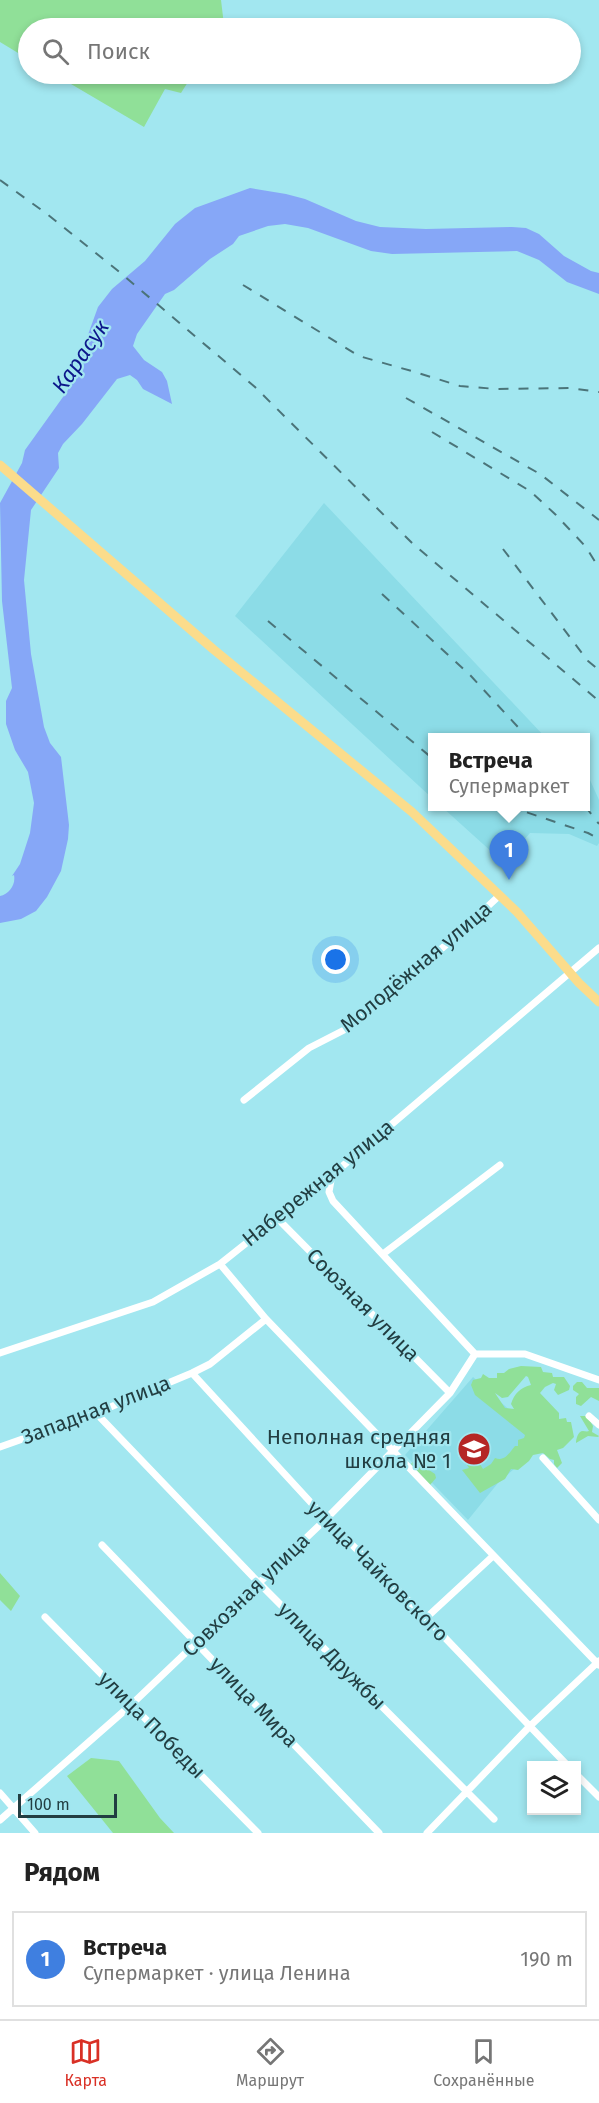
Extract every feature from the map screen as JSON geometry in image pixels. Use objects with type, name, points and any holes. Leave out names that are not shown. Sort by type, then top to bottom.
[{"type":"main road","points":[[0,465],[213,649],[412,812],[501,895],[599,1002]]},
{"type":"street","name":"Молодёжная улица","points":[[244,1100],[309,1048],[350,1026],[447,945],[501,895]]},
{"type":"street","name":"Набережная улица","points":[[0,1353],[153,1302],[220,1264],[332,1175],[599,948]]},
{"type":"street","points":[[382,1254],[500,1165]]},
{"type":"street","points":[[332,1175],[329,1192],[333,1200],[475,1354],[525,1354],[599,1380]]},
{"type":"street","name":"Союзная улица","points":[[277,1218],[450,1393]]},
{"type":"street","points":[[220,1264],[266,1319],[598,1663],[530,1726],[427,1833]]},
{"type":"street","name":"Западная улица","points":[[0,1447],[96,1413],[192,1373],[210,1364],[266,1319]]},
{"type":"street","name":"Совхозная улица","points":[[0,1820],[132,1704],[326,1519],[450,1393],[475,1354]]},
{"type":"street","name":"улица Чайковского","points":[[192,1373],[326,1519],[426,1618],[563,1761]]},
{"type":"street","name":"улица Дружбы","points":[[96,1413],[259,1583],[494,1819]]},
{"type":"street","points":[[589,1416],[599,1425]]},
{"type":"street","points":[[543,1458],[599,1520]]},
{"type":"street","name":"улица Мира","points":[[102,1545],[379,1833]]},
{"type":"street","points":[[426,1618],[493,1556]]},
{"type":"street","name":"улица Победы","points":[[45,1617],[258,1833]]},
{"type":"street","points":[[581,1779],[599,1797]]},
{"type":"street","points":[[0,1793],[35,1833]]},
{"type":"shaded area","points":[[324,503],[541,733],[428,733],[428,794],[235,616]]},
{"type":"shaded area","points":[[590,780],[599,800],[599,843],[597,846],[569,834],[530,833],[504,863],[446,811],[590,811]]},
{"type":"shaded area","name":"Неполная средняя школа № 1","points":[[473,1377],[545,1442],[498,1483],[468,1520],[405,1455]]},
{"type":"green space","points":[[0,0],[221,0],[223,18],[18,18],[18,53],[0,42]]},
{"type":"green space","points":[[71,84],[187,84],[181,93],[165,89],[144,127]]},
{"type":"green space","points":[[521,1366],[541,1367],[543,1372],[552,1373],[553,1377],[564,1377],[570,1386],[569,1390],[558,1395],[554,1390],[556,1384],[553,1383],[540,1393],[559,1413],[559,1419],[566,1418],[567,1422],[571,1422],[574,1437],[563,1448],[557,1450],[562,1463],[557,1468],[554,1460],[543,1453],[533,1455],[518,1470],[511,1469],[505,1479],[480,1493],[462,1470],[469,1468],[467,1465],[472,1462],[480,1464],[483,1469],[495,1458],[504,1458],[515,1446],[518,1446],[518,1440],[524,1438],[525,1435],[475,1395],[471,1385],[473,1380],[481,1378],[483,1374],[489,1378],[497,1378],[497,1373],[504,1373]],"holes":[[[526,1376],[531,1385],[524,1387],[516,1394],[511,1404],[514,1409],[505,1408],[495,1393],[502,1398],[508,1397]]]},
{"type":"green space","points":[[577,1382],[582,1382],[587,1388],[599,1388],[599,1401],[591,1397],[581,1406],[576,1404],[576,1397],[579,1394],[573,1390],[573,1386]]},
{"type":"green space","points":[[580,1416],[587,1416],[593,1426],[592,1432],[598,1437],[588,1436],[576,1443],[580,1432],[589,1431]]},
{"type":"green space","points":[[416,1458],[420,1464],[435,1474],[436,1478],[430,1485],[411,1464]]},
{"type":"green space","points":[[0,1573],[20,1596],[11,1611],[0,1600]]},
{"type":"green space","points":[[91,1758],[119,1761],[160,1818],[174,1833],[113,1833],[67,1776]]},
{"type":"water","points":[[250,188],[305,199],[356,221],[380,227],[526,228],[539,234],[564,256],[599,273],[599,294],[567,282],[539,260],[517,251],[392,254],[371,251],[308,228],[285,224],[268,226],[239,236],[233,244],[210,259],[174,290],[165,294],[137,334],[133,346],[144,360],[162,372],[167,381],[172,404],[143,389],[130,375],[117,379],[82,424],[63,444],[58,453],[59,468],[31,510],[24,580],[31,654],[44,727],[50,743],[61,757],[69,825],[68,839],[61,871],[47,897],[36,911],[21,919],[0,923],[0,896],[13,886],[14,875],[12,876],[20,864],[30,833],[34,803],[28,772],[15,750],[6,724],[6,701],[12,688],[2,601],[0,503],[22,463],[25,450],[68,390],[98,307],[112,289],[145,261],[175,224],[195,208]]},
{"type":"railway","points":[[0,180],[117,270],[255,387],[413,544],[599,701]]},
{"type":"railway","points":[[243,285],[359,356],[460,386],[496,389],[570,388],[599,392]]},
{"type":"railway","points":[[406,398],[540,474],[599,520]]},
{"type":"railway","points":[[432,432],[530,491],[586,547],[599,568]]},
{"type":"railway","points":[[503,549],[588,661],[599,670]]},
{"type":"railway","points":[[382,594],[470,675],[523,733]]},
{"type":"railway","points":[[268,621],[428,755]]},
{"type":"railway","points":[[523,811],[588,833],[599,839]]},
{"type":"railway","points":[[589,811],[599,824]]},
{"type":"place","name":"Встреча","points":[[509,880]]},
{"type":"place","name":"Неполная средняя школа № 1","points":[[474,1449]]},
{"type":"water label","name":"Карасук","points":[[80,356]]}]
